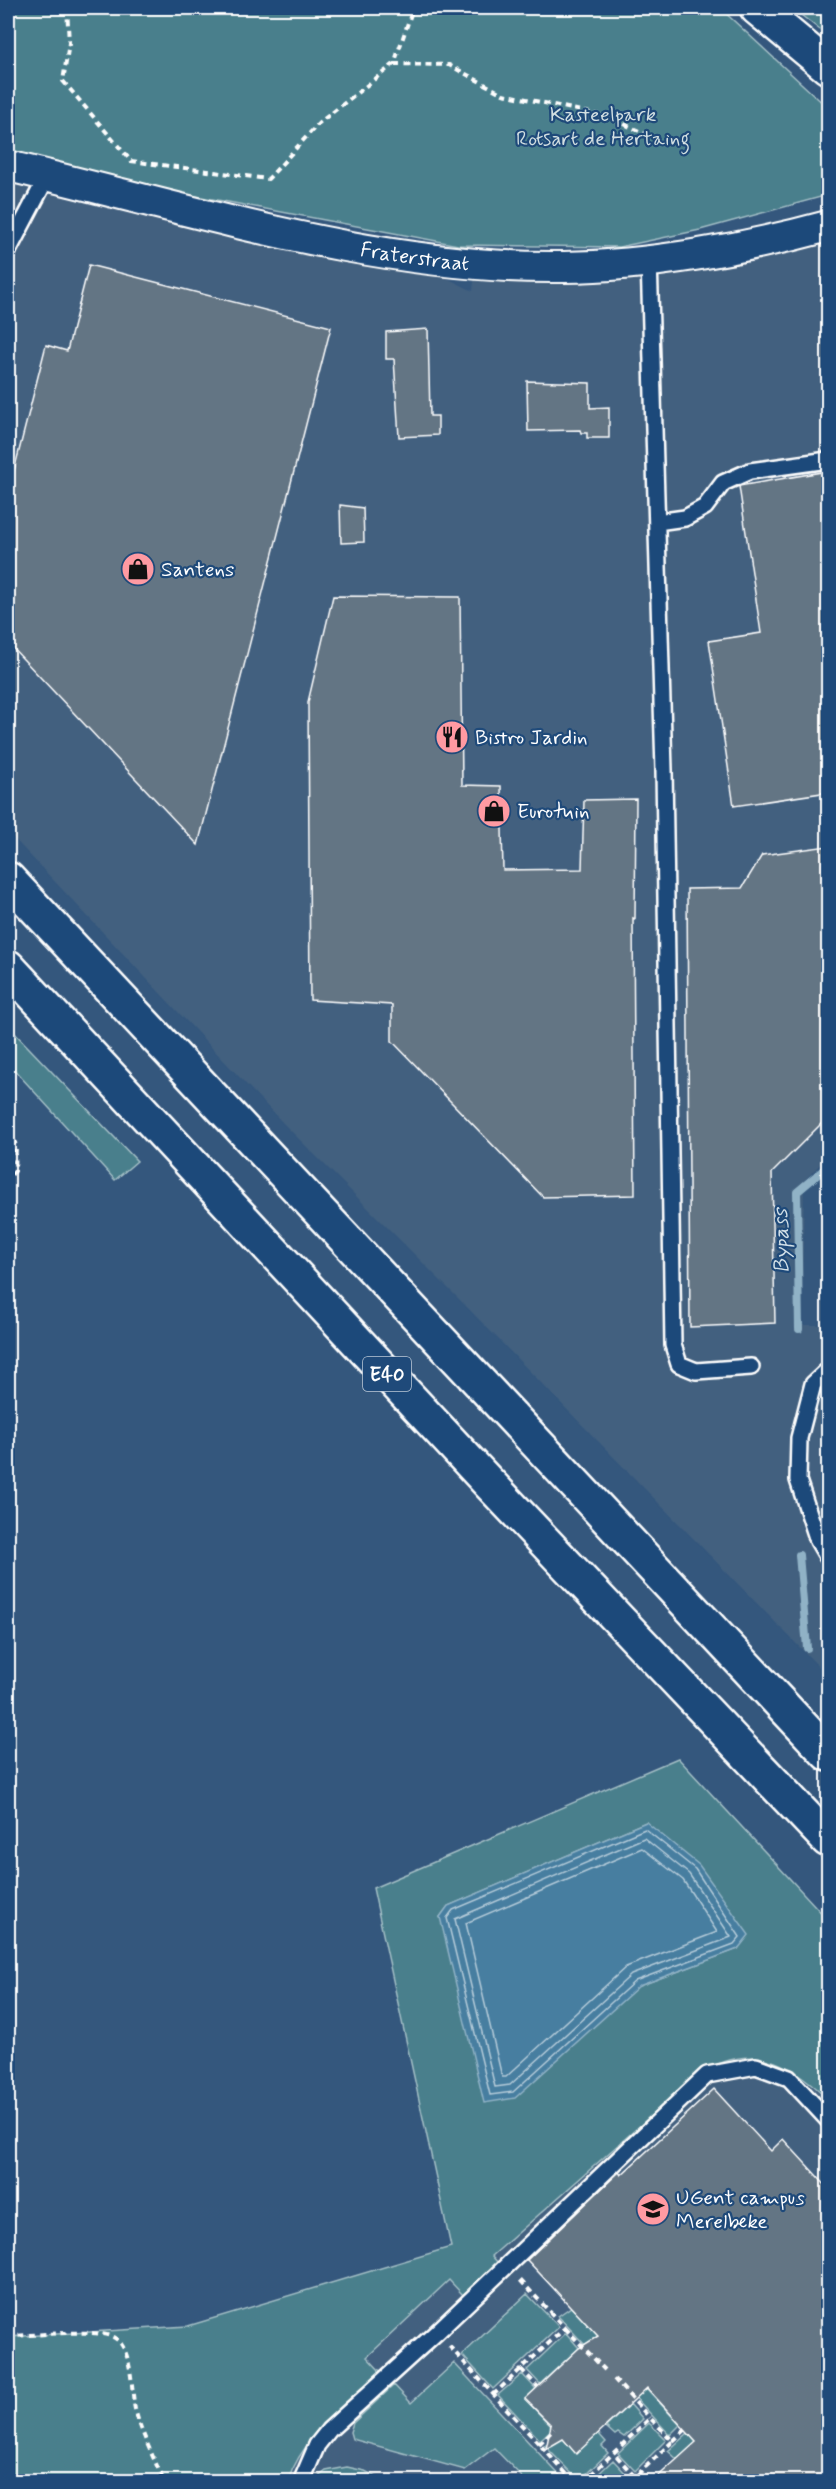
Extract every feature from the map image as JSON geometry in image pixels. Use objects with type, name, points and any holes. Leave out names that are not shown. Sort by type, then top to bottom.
[{"type":"main road","points":[[757,8],[828,67]]},
{"type":"main road","points":[[8,879],[828,1754]]},
{"type":"main road","name":"E40","points":[[8,967],[488,1482],[828,1840]]},
{"type":"street","name":"Fraterstraat","points":[[8,166],[309,237],[428,258],[563,267],[726,249],[828,226]]},
{"type":"lane","points":[[8,251],[48,175]]},
{"type":"lane","points":[[649,259],[664,770],[673,1345],[680,1364],[696,1371],[751,1367]]},
{"type":"lane","points":[[657,522],[685,518],[705,507],[723,483],[750,471],[828,460]]},
{"type":"lane","points":[[828,1370],[813,1384],[799,1438],[798,1480],[818,1540],[828,1558]]},
{"type":"lane","points":[[301,2481],[317,2445],[329,2430],[437,2332],[707,2075],[756,2066],[789,2078],[828,2120]]},
{"type":"path","points":[[67,8],[69,43],[63,81],[131,161],[268,178],[319,123],[394,64],[413,8]]},
{"type":"path","points":[[394,64],[449,65],[503,94],[609,117],[652,137]]},
{"type":"path","points":[[8,1130],[16,1145],[15,1171],[8,1179]]},
{"type":"path","points":[[506,2265],[605,2370]]},
{"type":"path","points":[[494,2395],[565,2328]]},
{"type":"path","points":[[437,2332],[574,2481]]},
{"type":"path","points":[[8,2336],[101,2334],[117,2338],[122,2345],[133,2378],[135,2409],[164,2481]]},
{"type":"path","points":[[521,2369],[538,2386]]},
{"type":"path","points":[[614,2379],[673,2441]]},
{"type":"path","points":[[583,2481],[650,2418]]},
{"type":"path","points":[[539,2444],[554,2429]]},
{"type":"path","points":[[630,2481],[685,2430]]},
{"type":"path","points":[[614,2452],[635,2477]]},
{"type":"shaded area","points":[[8,179],[437,273],[473,291],[475,271],[828,238],[828,1156],[804,1181],[802,1325],[828,1325],[828,1676],[460,1300],[282,1122],[8,832]]},
{"type":"shaded area","name":"UGent campus Merelbeke","points":[[828,1972],[828,2481],[283,2482],[289,2465],[374,2365],[367,2357],[449,2280],[482,2240]]},
{"type":"green space","name":"Kasteelpark Rotsart de Hertaing","points":[[8,8],[720,8],[828,108],[828,195],[700,230],[619,247],[458,245],[180,193],[8,156]]},
{"type":"green space","points":[[792,8],[828,8],[828,36]]},
{"type":"green space","points":[[8,1026],[137,1161],[115,1180],[8,1063]]},
{"type":"green space","points":[[678,1758],[828,1920],[828,2099],[797,2073],[766,2059],[749,2057],[732,2059],[695,2077],[492,2256],[498,2263],[463,2295],[449,2280],[367,2357],[381,2372],[315,2435],[304,2449],[288,2481],[8,2482],[8,2337],[188,2326],[451,2247],[373,1888]],"holes":[[[646,1822],[738,1949],[639,1986],[440,1917],[448,1906]]]},
{"type":"green space","points":[[527,2294],[559,2327],[493,2389],[462,2355]]},
{"type":"green space","points":[[571,2307],[610,2349],[599,2360],[558,2316]]},
{"type":"green space","points":[[566,2333],[579,2348],[540,2384],[527,2370]]},
{"type":"green space","points":[[454,2363],[565,2481],[526,2481],[494,2448],[465,2470],[352,2439],[350,2432],[353,2423],[394,2385],[411,2403]]},
{"type":"green space","points":[[625,2365],[680,2425],[670,2435],[621,2382]]},
{"type":"green space","points":[[522,2374],[536,2389],[525,2399],[553,2428],[540,2440],[498,2395]]},
{"type":"green space","points":[[630,2404],[643,2419],[624,2437],[618,2433],[615,2435],[606,2427]]},
{"type":"green space","points":[[649,2423],[666,2440],[635,2471],[618,2453]]},
{"type":"green space","points":[[598,2433],[606,2442],[602,2446],[608,2453],[579,2481],[544,2445],[562,2437]]},
{"type":"green space","points":[[688,2433],[723,2471],[701,2481],[668,2451]]},
{"type":"green space","points":[[613,2460],[629,2477],[625,2481],[591,2481]]},
{"type":"green space","points":[[347,2467],[365,2471],[384,2481],[313,2481],[326,2471]]},
{"type":"water","points":[[646,1822],[699,1865],[749,1935],[738,1949],[639,1986],[515,2098],[484,2103],[440,1917],[448,1906]]},
{"type":"building","name":"Santens","points":[[89,265],[331,327],[198,845],[8,643],[8,494],[46,345],[67,351]]},
{"type":"building","points":[[428,329],[430,416],[438,416],[438,435],[399,437],[394,359],[386,359],[386,332]]},
{"type":"building","points":[[527,381],[590,383],[590,408],[609,407],[609,438],[587,438],[587,433],[581,433],[580,430],[528,431]]},
{"type":"building","points":[[828,471],[828,792],[734,806],[709,641],[761,633],[739,486]]},
{"type":"building","points":[[340,505],[363,508],[364,542],[341,543]]},
{"type":"building","points":[[333,596],[460,597],[462,785],[501,786],[503,870],[582,869],[584,800],[636,799],[635,919],[633,918],[635,1195],[543,1197],[392,1041],[392,1005],[310,1000],[308,702]]},
{"type":"building","points":[[828,846],[828,1117],[772,1173],[775,1323],[690,1327],[687,889],[742,888],[762,855]]},
{"type":"building","points":[[714,2089],[771,2151],[783,2139],[828,2188],[828,2481],[653,2481],[696,2442],[647,2388],[576,2454],[563,2439],[546,2449],[551,2425],[525,2399],[579,2348],[598,2336],[527,2260],[619,2172],[621,2175]]},
{"type":"waterway","name":"Bypass","points":[[799,1329],[797,1192],[828,1166]]},
{"type":"waterway","name":"Bypass","points":[[799,1555],[807,1648]]},
{"type":"place","name":"Santens","points":[[138,569]]},
{"type":"place","name":"Bistro Jardin","points":[[452,737]]},
{"type":"place","name":"Eurotuin","points":[[494,811]]},
{"type":"place","name":"UGent campus Merelbeke","points":[[653,2209]]}]
